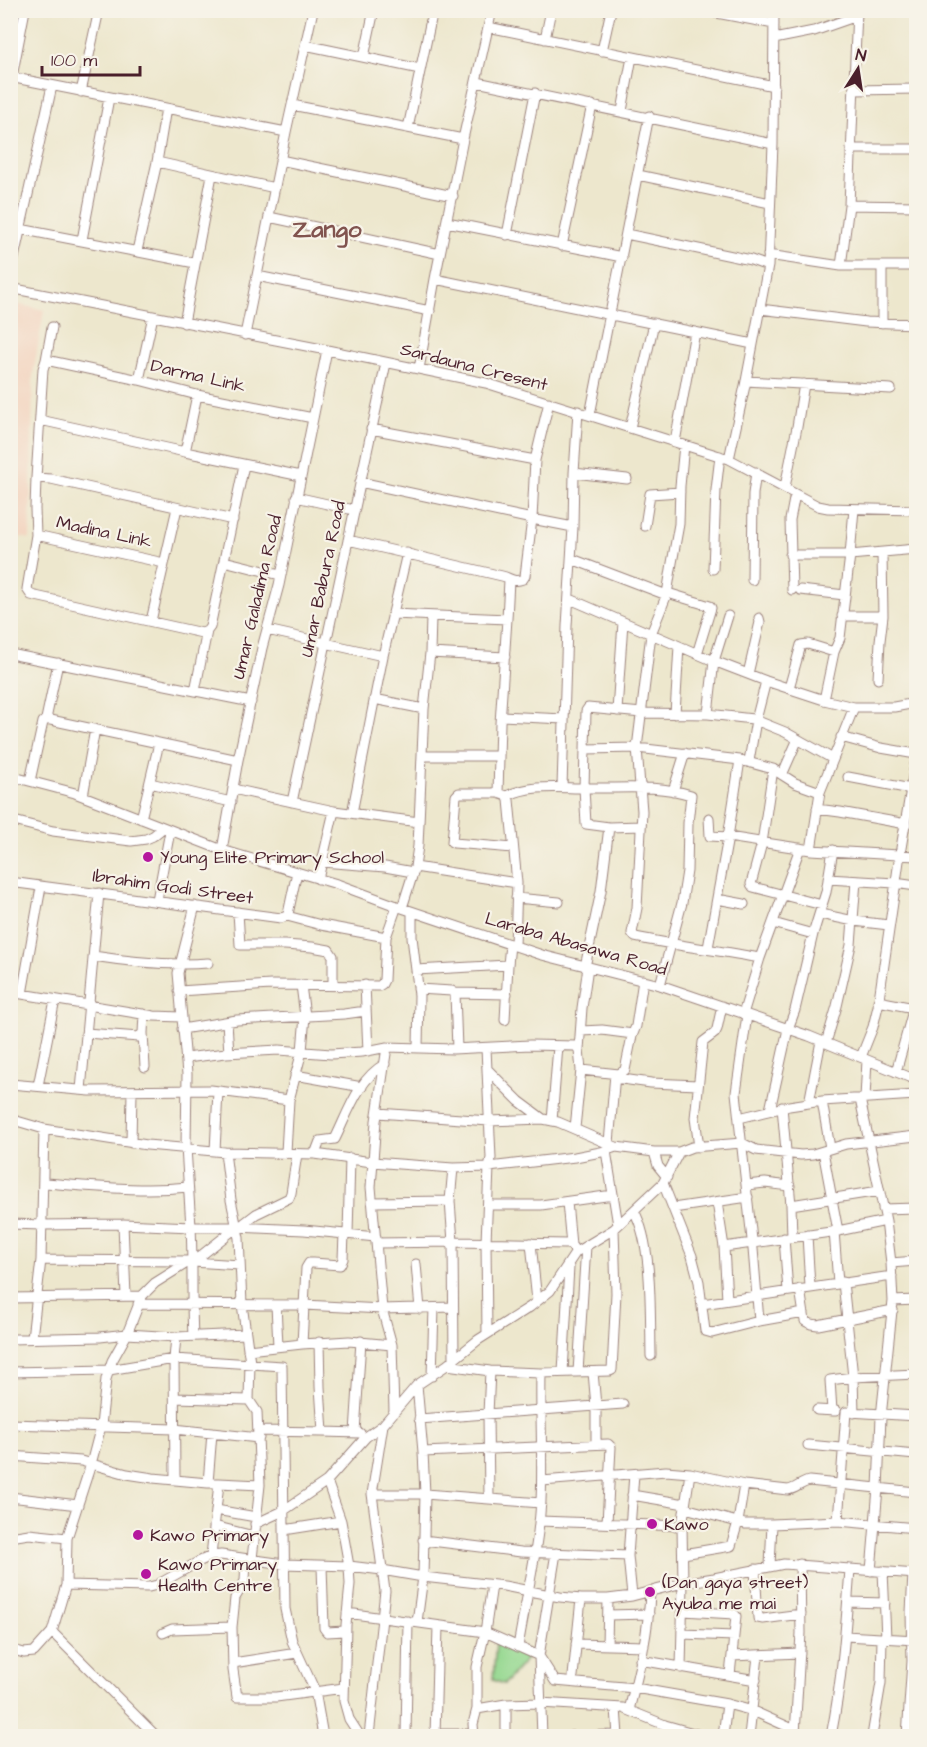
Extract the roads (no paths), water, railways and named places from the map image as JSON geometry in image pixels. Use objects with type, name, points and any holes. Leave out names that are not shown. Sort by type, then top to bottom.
[{"type":"street","points":[[25,10],[11,77],[286,132]]},
{"type":"street","points":[[81,92],[99,10]]},
{"type":"street","points":[[245,335],[313,10]]},
{"type":"street","points":[[364,57],[374,10]]},
{"type":"street","points":[[408,128],[433,10]]},
{"type":"street","points":[[419,369],[463,139],[492,10]]},
{"type":"street","points":[[545,39],[551,10]]},
{"type":"street","points":[[602,51],[611,10]]},
{"type":"street","points":[[701,10],[774,24]]},
{"type":"street","points":[[713,569],[716,490],[746,381],[768,266],[773,144],[774,10]]},
{"type":"street","points":[[774,39],[814,31],[857,13],[849,205],[841,266]]},
{"type":"street","points":[[488,27],[774,86]]},
{"type":"street","points":[[305,45],[420,69]]},
{"type":"street","points":[[622,111],[632,57]]},
{"type":"street","points":[[477,82],[649,116],[773,144]]},
{"type":"street","points":[[10,276],[52,86]]},
{"type":"street","points":[[854,90],[916,89]]},
{"type":"street","points":[[507,235],[535,93]]},
{"type":"street","points":[[82,240],[110,98]]},
{"type":"street","points":[[292,105],[463,139]]},
{"type":"street","points":[[562,246],[592,105]]},
{"type":"street","points":[[137,251],[157,162],[166,108]]},
{"type":"street","points":[[590,415],[649,116]]},
{"type":"street","points":[[851,149],[916,149]]},
{"type":"street","points":[[280,160],[453,196]]},
{"type":"street","points":[[157,162],[212,176],[275,188]]},
{"type":"street","points":[[638,175],[770,204]]},
{"type":"street","points":[[184,323],[212,176]]},
{"type":"street","points":[[849,205],[916,206]]},
{"type":"street","points":[[269,217],[440,254]]},
{"type":"street","points":[[447,222],[622,257]]},
{"type":"street","points":[[20,229],[195,263]]},
{"type":"street","points":[[626,234],[751,260],[768,266]]},
{"type":"street","points":[[768,255],[841,266],[916,266]]},
{"type":"street","points":[[882,266],[882,322]]},
{"type":"street","points":[[257,276],[430,311]]},
{"type":"street","points":[[435,279],[753,344]]},
{"type":"street","name":"Sardauna Cresent","points":[[10,288],[486,383],[725,457],[818,506],[916,510]]},
{"type":"street","points":[[760,309],[866,322],[916,324]]},
{"type":"street","name":"Darma Link","points":[[153,316],[139,380],[197,395],[313,418]]},
{"type":"street","points":[[630,428],[654,323]]},
{"type":"street","points":[[52,327],[43,369],[36,478],[36,535],[27,589],[31,594],[202,633],[207,631]]},
{"type":"street","points":[[695,332],[680,443],[679,524],[667,594],[651,634],[638,748],[642,812],[637,908],[632,935],[672,945],[708,948],[760,958]]},
{"type":"street","name":"Umar Galadima Road","points":[[222,850],[238,760],[327,350]]},
{"type":"street","points":[[46,360],[139,380]]},
{"type":"street","name":"Umar Babura Road","points":[[292,802],[386,363]]},
{"type":"street","points":[[746,381],[891,389]]},
{"type":"street","points":[[785,488],[804,384]]},
{"type":"street","points":[[185,452],[197,395]]},
{"type":"street","points":[[348,540],[502,576],[509,580],[523,579],[532,519],[535,460],[549,402]]},
{"type":"street","points":[[562,787],[578,411]]},
{"type":"street","points":[[40,420],[301,476]]},
{"type":"street","points":[[371,429],[535,460]]},
{"type":"street","points":[[195,691],[244,465]]},
{"type":"street","points":[[752,580],[753,494],[756,472]]},
{"type":"street","points":[[574,473],[627,479]]},
{"type":"street","points":[[36,478],[51,479],[233,520]]},
{"type":"street","points":[[360,482],[573,527]]},
{"type":"street","points":[[645,526],[650,494],[680,492]]},
{"type":"street","points":[[795,494],[790,520],[790,555],[796,590],[845,595]]},
{"type":"street","points":[[296,497],[354,510]]},
{"type":"street","points":[[151,621],[177,508]]},
{"type":"street","points":[[824,700],[834,652],[840,638],[854,509]]},
{"type":"street","name":"Madina Link","points":[[36,535],[164,563]]},
{"type":"street","points":[[790,555],[850,555],[916,549]]},
{"type":"street","points":[[352,813],[406,553]]},
{"type":"street","points":[[879,679],[883,616],[882,553]]},
{"type":"street","points":[[572,559],[667,594],[710,606],[697,654]]},
{"type":"street","points":[[224,561],[280,575]]},
{"type":"street","points":[[506,1020],[508,965],[512,945],[516,883],[509,800],[502,795],[498,756],[509,580]]},
{"type":"street","points":[[570,599],[714,661],[824,700],[854,707],[894,707],[916,703]]},
{"type":"street","points":[[393,614],[507,619]]},
{"type":"street","points":[[708,714],[714,661],[728,616]]},
{"type":"street","points":[[843,616],[883,616]]},
{"type":"street","points":[[179,991],[301,984],[379,986],[382,984],[386,937],[414,870],[431,617]]},
{"type":"street","points":[[748,674],[759,618]]},
{"type":"street","points":[[617,711],[623,622]]},
{"type":"street","points":[[267,630],[383,656]]},
{"type":"street","points":[[789,688],[801,645],[808,644],[834,652]]},
{"type":"street","points":[[675,714],[679,646]]},
{"type":"street","points":[[430,653],[505,657]]},
{"type":"street","points":[[10,654],[251,702]]},
{"type":"street","points":[[30,781],[58,663]]},
{"type":"street","points":[[708,948],[728,837],[766,681]]},
{"type":"street","points":[[374,699],[424,709]]},
{"type":"street","points":[[811,850],[820,792],[854,707]]},
{"type":"street","points":[[641,826],[609,827],[586,824],[584,788],[587,709],[708,714],[756,720],[798,739],[833,759]]},
{"type":"street","points":[[501,716],[564,719]]},
{"type":"street","points":[[46,719],[238,760]]},
{"type":"street","points":[[83,796],[95,729]]},
{"type":"street","points":[[841,738],[916,754]]},
{"type":"street","points":[[782,775],[798,739]]},
{"type":"street","points":[[141,819],[159,743]]},
{"type":"street","points":[[585,749],[638,748],[745,760],[774,769],[805,787],[820,792]]},
{"type":"street","points":[[673,790],[685,753]]},
{"type":"street","points":[[422,756],[498,756]]},
{"type":"street","points":[[871,1570],[885,1374],[893,1306],[886,1221],[868,1141],[862,1098],[864,1058],[878,1001],[900,854],[913,795],[916,759]]},
{"type":"street","points":[[774,769],[762,843],[751,884],[753,887],[784,894],[854,921],[890,925]]},
{"type":"street","name":"Laraba Abasawa Road","points":[[10,776],[83,796],[222,850],[365,894],[542,955],[660,985],[788,1029],[916,1080]]},
{"type":"street","points":[[848,777],[913,795]]},
{"type":"street","points":[[150,783],[231,802]]},
{"type":"street","points":[[513,848],[454,843],[451,839],[457,794],[502,795],[522,790],[562,787],[640,787],[666,788],[692,796],[688,823],[687,871],[682,903],[660,985]]},
{"type":"street","points":[[233,789],[334,810],[419,822]]},
{"type":"street","points":[[817,809],[906,824]]},
{"type":"street","points":[[318,879],[334,810]]},
{"type":"street","points":[[709,818],[710,837],[728,837],[811,850],[916,856]]},
{"type":"street","points":[[10,820],[53,831],[131,841],[146,840],[167,830]]},
{"type":"street","points":[[575,1128],[581,1070],[579,1050],[587,967],[601,891],[609,827]]},
{"type":"street","points":[[157,900],[167,830]]},
{"type":"street","points":[[759,1321],[753,1242],[736,1093],[745,1014],[760,958],[800,848]]},
{"type":"street","points":[[770,1110],[788,1029],[795,1011],[821,910],[833,850]]},
{"type":"street","points":[[322,862],[414,870],[516,883]]},
{"type":"street","points":[[287,916],[297,872]]},
{"type":"street","points":[[828,879],[916,886]]},
{"type":"street","points":[[808,1103],[823,1042],[837,1006],[846,969],[854,921],[856,881]]},
{"type":"street","name":"Ibrahim Godi Street","points":[[10,882],[281,918],[287,916],[386,937]]},
{"type":"street","points":[[22,994],[41,887]]},
{"type":"street","points":[[81,1090],[99,893]]},
{"type":"street","points":[[516,898],[559,902]]},
{"type":"street","points":[[717,899],[744,904]]},
{"type":"street","points":[[193,1336],[191,1227],[186,1148],[188,1089],[179,991],[179,965],[195,906]]},
{"type":"street","points":[[238,912],[240,945],[285,945],[329,950],[333,956],[333,984]]},
{"type":"street","points":[[412,912],[412,937],[418,989],[418,1048]]},
{"type":"street","points":[[773,922],[813,934]]},
{"type":"street","points":[[93,956],[129,962],[179,965],[208,963]]},
{"type":"street","points":[[416,970],[508,965]]},
{"type":"street","points":[[615,1076],[625,1070],[636,1026],[643,980]]},
{"type":"street","points":[[286,1152],[289,1100],[302,1051],[305,1016],[301,984]]},
{"type":"street","points":[[365,985],[368,1051]]},
{"type":"street","points":[[418,989],[455,993],[507,994]]},
{"type":"street","points":[[10,992],[144,1014],[181,1017]]},
{"type":"street","points":[[455,993],[457,1048]]},
{"type":"street","points":[[38,1086],[56,999]]},
{"type":"street","points":[[878,1001],[915,1004],[896,1072]]},
{"type":"street","points":[[699,1147],[695,1118],[703,1042],[715,1033],[722,1006]]},
{"type":"street","points":[[182,1029],[227,1022],[366,1011]]},
{"type":"street","points":[[144,1014],[145,1067]]},
{"type":"street","points":[[227,1022],[228,1053]]},
{"type":"street","points":[[581,1031],[602,1030],[633,1034]]},
{"type":"street","points":[[86,1033],[139,1037],[143,1033]]},
{"type":"street","points":[[906,1037],[916,1039]]},
{"type":"street","points":[[186,1058],[279,1050],[331,1054],[387,1047],[486,1048],[530,1045],[576,1046],[579,1050]]},
{"type":"street","points":[[547,1120],[558,1046]]},
{"type":"street","points":[[387,1047],[372,1162],[372,1202],[382,1310],[392,1346],[394,1411]]},
{"type":"street","points":[[486,1048],[491,1158],[486,1242],[487,1334]]},
{"type":"street","points":[[315,1154],[320,1141],[335,1139],[362,1087],[373,1072],[385,1064]]},
{"type":"street","points":[[487,1069],[519,1101],[547,1120]]},
{"type":"street","points":[[581,1070],[651,1083],[698,1085]]},
{"type":"street","points":[[295,1075],[362,1087]]},
{"type":"street","points":[[450,1362],[490,1371],[593,1372],[610,1371],[613,1368],[616,1227],[610,1147],[615,1076]]},
{"type":"street","points":[[10,1084],[81,1090],[188,1089],[289,1100]]},
{"type":"street","points":[[131,1143],[132,1091]]},
{"type":"street","points":[[218,1091],[220,1151],[238,1227],[242,1304],[250,1363],[249,1400],[257,1410],[260,1485],[254,1536],[245,1581],[235,1598],[232,1627],[237,1697],[276,1697],[344,1688]]},
{"type":"street","points":[[739,1118],[782,1107],[822,1101],[916,1095]]},
{"type":"street","points":[[822,1101],[853,1377],[839,1484],[838,1521]]},
{"type":"street","points":[[782,1107],[791,1205],[788,1237],[788,1291]]},
{"type":"street","points":[[378,1113],[489,1122],[547,1120],[575,1128],[610,1147],[654,1152],[679,1152],[692,1148],[742,1143],[756,1150],[801,1155],[868,1141],[916,1136]]},
{"type":"street","points":[[10,1119],[44,1129],[131,1143],[220,1151],[315,1154],[372,1162],[453,1168],[489,1167],[575,1157],[610,1147]]},
{"type":"street","points":[[32,1338],[41,1260],[44,1129]]},
{"type":"street","points":[[654,1152],[692,1256],[699,1282],[704,1329],[708,1333],[804,1313]]},
{"type":"street","points":[[10,1224],[238,1227],[304,1230],[346,1234],[376,1240],[531,1243],[573,1249],[586,1246],[616,1227],[634,1211],[665,1180],[679,1152]]},
{"type":"street","points":[[10,1649],[24,1653],[34,1652],[52,1632],[66,1585],[67,1538],[101,1426],[106,1379],[140,1300],[155,1283],[192,1262],[256,1214],[289,1198],[297,1154]]},
{"type":"street","points":[[302,1344],[307,1265],[313,1263],[340,1265],[343,1259],[350,1158]]},
{"type":"street","points":[[450,1362],[453,1242],[450,1201],[453,1168]]},
{"type":"street","points":[[43,1183],[128,1189],[188,1187]]},
{"type":"street","points":[[747,1185],[765,1183],[790,1186]]},
{"type":"street","points":[[791,1205],[879,1191]]},
{"type":"street","points":[[488,1205],[541,1205],[613,1195]]},
{"type":"street","points":[[673,1208],[748,1197]]},
{"type":"street","points":[[372,1202],[450,1201]]},
{"type":"street","points":[[563,1372],[569,1264],[573,1249],[567,1202]]},
{"type":"street","points":[[717,1202],[724,1246],[728,1300]]},
{"type":"street","points":[[883,1209],[916,1208]]},
{"type":"street","points":[[634,1211],[642,1230],[648,1263],[651,1356]]},
{"type":"street","points":[[724,1246],[836,1231],[886,1221]]},
{"type":"street","points":[[123,1224],[126,1296]]},
{"type":"street","points":[[807,1235],[805,1321],[818,1325],[916,1300]]},
{"type":"street","points":[[531,1243],[537,1301]]},
{"type":"street","points":[[578,1372],[586,1246]]},
{"type":"street","points":[[41,1260],[240,1265]]},
{"type":"street","points":[[891,1263],[916,1262]]},
{"type":"street","points":[[416,1264],[420,1309]]},
{"type":"street","points":[[216,1510],[256,1521],[283,1511],[327,1481],[355,1449],[383,1425],[417,1385],[550,1291],[569,1264]]},
{"type":"street","points":[[702,1304],[891,1276]]},
{"type":"street","points":[[10,1298],[126,1296],[140,1300],[192,1304],[304,1305],[382,1310],[453,1307]]},
{"type":"street","points":[[276,1305],[278,1346]]},
{"type":"street","points":[[432,1376],[434,1308]]},
{"type":"street","points":[[10,1339],[99,1337],[127,1334],[176,1337],[246,1334]]},
{"type":"street","points":[[175,1480],[174,1359],[176,1337]]},
{"type":"street","points":[[248,1350],[319,1342],[361,1341],[392,1346]]},
{"type":"street","points":[[355,1432],[361,1341]]},
{"type":"street","points":[[319,1342],[323,1432]]},
{"type":"street","points":[[10,1372],[109,1370],[174,1359],[282,1366],[285,1609],[297,1653],[315,1691],[323,1737]]},
{"type":"street","points":[[489,1499],[490,1371]]},
{"type":"street","points":[[518,1647],[535,1553],[541,1503],[541,1372]]},
{"type":"street","points":[[593,1372],[596,1444]]},
{"type":"street","points":[[832,1411],[830,1380],[885,1374],[916,1374]]},
{"type":"street","points":[[406,1737],[413,1621],[423,1577],[425,1494],[417,1385]]},
{"type":"street","points":[[175,1398],[249,1400]]},
{"type":"street","points":[[419,1419],[623,1404]]},
{"type":"street","points":[[817,1410],[916,1416]]},
{"type":"street","points":[[10,1424],[174,1429],[258,1435],[283,1432],[371,1434]]},
{"type":"street","points":[[369,1737],[385,1591],[372,1494],[383,1425]]},
{"type":"street","points":[[208,1483],[212,1433]]},
{"type":"street","points":[[423,1452],[610,1445],[607,1523]]},
{"type":"street","points":[[808,1445],[916,1455]]},
{"type":"street","points":[[10,1456],[81,1461],[127,1474],[175,1480],[260,1485]]},
{"type":"street","points":[[542,1480],[666,1471],[690,1473],[744,1485],[788,1490],[808,1481],[916,1492]]},
{"type":"street","points":[[632,1596],[628,1556],[634,1473]]},
{"type":"street","points":[[681,1668],[682,1526],[690,1473]]},
{"type":"street","points":[[327,1481],[340,1521],[349,1566],[344,1688],[346,1711],[360,1737]]},
{"type":"street","points":[[211,1556],[219,1483]]},
{"type":"street","points":[[683,1554],[731,1546],[738,1522],[744,1485]]},
{"type":"street","points":[[372,1494],[425,1494],[541,1503]]},
{"type":"street","points":[[632,1495],[685,1506],[738,1522],[772,1524],[838,1521],[916,1528]]},
{"type":"street","points":[[10,1497],[78,1504]]},
{"type":"street","points":[[284,1530],[340,1521]]},
{"type":"street","points":[[539,1521],[682,1526]]},
{"type":"street","points":[[770,1566],[772,1524]]},
{"type":"street","points":[[214,1526],[254,1536]]},
{"type":"street","points":[[10,1537],[29,1534],[67,1538]]},
{"type":"street","points":[[423,1540],[535,1553],[628,1556]]},
{"type":"street","points":[[542,1737],[539,1656],[555,1553]]},
{"type":"street","points":[[66,1585],[149,1587],[211,1556],[221,1555],[284,1564],[349,1566],[382,1570],[581,1599],[632,1596],[683,1583],[784,1564],[915,1574],[911,1612],[914,1640],[907,1737]]},
{"type":"street","points":[[347,1613],[485,1632],[539,1656],[555,1681],[635,1688],[727,1704],[753,1711],[795,1733],[800,1653],[800,1564]]},
{"type":"street","points":[[322,1566],[325,1630],[327,1632],[345,1631]]},
{"type":"street","points":[[755,1569],[758,1618],[801,1614]]},
{"type":"street","points":[[831,1737],[837,1708],[850,1569]]},
{"type":"street","points":[[872,1737],[881,1683],[884,1638],[883,1571]]},
{"type":"street","points":[[438,1626],[435,1736],[474,1735],[473,1724],[477,1709],[477,1667],[492,1585]]},
{"type":"street","points":[[629,1710],[644,1646],[650,1591]]},
{"type":"street","points":[[573,1676],[581,1599]]},
{"type":"street","points":[[607,1644],[608,1599]]},
{"type":"street","points":[[848,1602],[885,1603]]},
{"type":"street","points":[[683,1611],[732,1613],[736,1616],[730,1675]]},
{"type":"street","points":[[608,1615],[649,1614]]},
{"type":"street","points":[[163,1633],[172,1629],[232,1627]]},
{"type":"street","points":[[52,1632],[156,1737]]},
{"type":"street","points":[[682,1634],[734,1636]]},
{"type":"street","points":[[845,1636],[914,1640]]},
{"type":"street","points":[[576,1644],[644,1646]]},
{"type":"street","points":[[233,1663],[297,1653]]},
{"type":"street","points":[[732,1656],[800,1653]]},
{"type":"street","points":[[749,1737],[758,1656]]},
{"type":"street","points":[[640,1660],[756,1680]]},
{"type":"street","points":[[477,1709],[506,1704],[540,1703],[616,1708],[629,1710],[665,1725],[704,1737]]},
{"type":"street","points":[[506,1704],[507,1737]]},
{"type":"street","points":[[723,1737],[727,1704]]},
{"type":"street","points":[[571,1737],[618,1736],[616,1708]]},
{"type":"place","name":"Young Elite Primary School","points":[[148,857]]},
{"type":"place","name":"Kawo","points":[[652,1524]]},
{"type":"place","name":"Kawo Primary","points":[[138,1535]]},
{"type":"place","name":"Kawo Primary Health Centre","points":[[146,1574]]},
{"type":"place","name":"(Dan gaya street) Ayuba me mai","points":[[650,1592]]},
{"type":"district","name":"Zango","points":[[327,230]]}]
